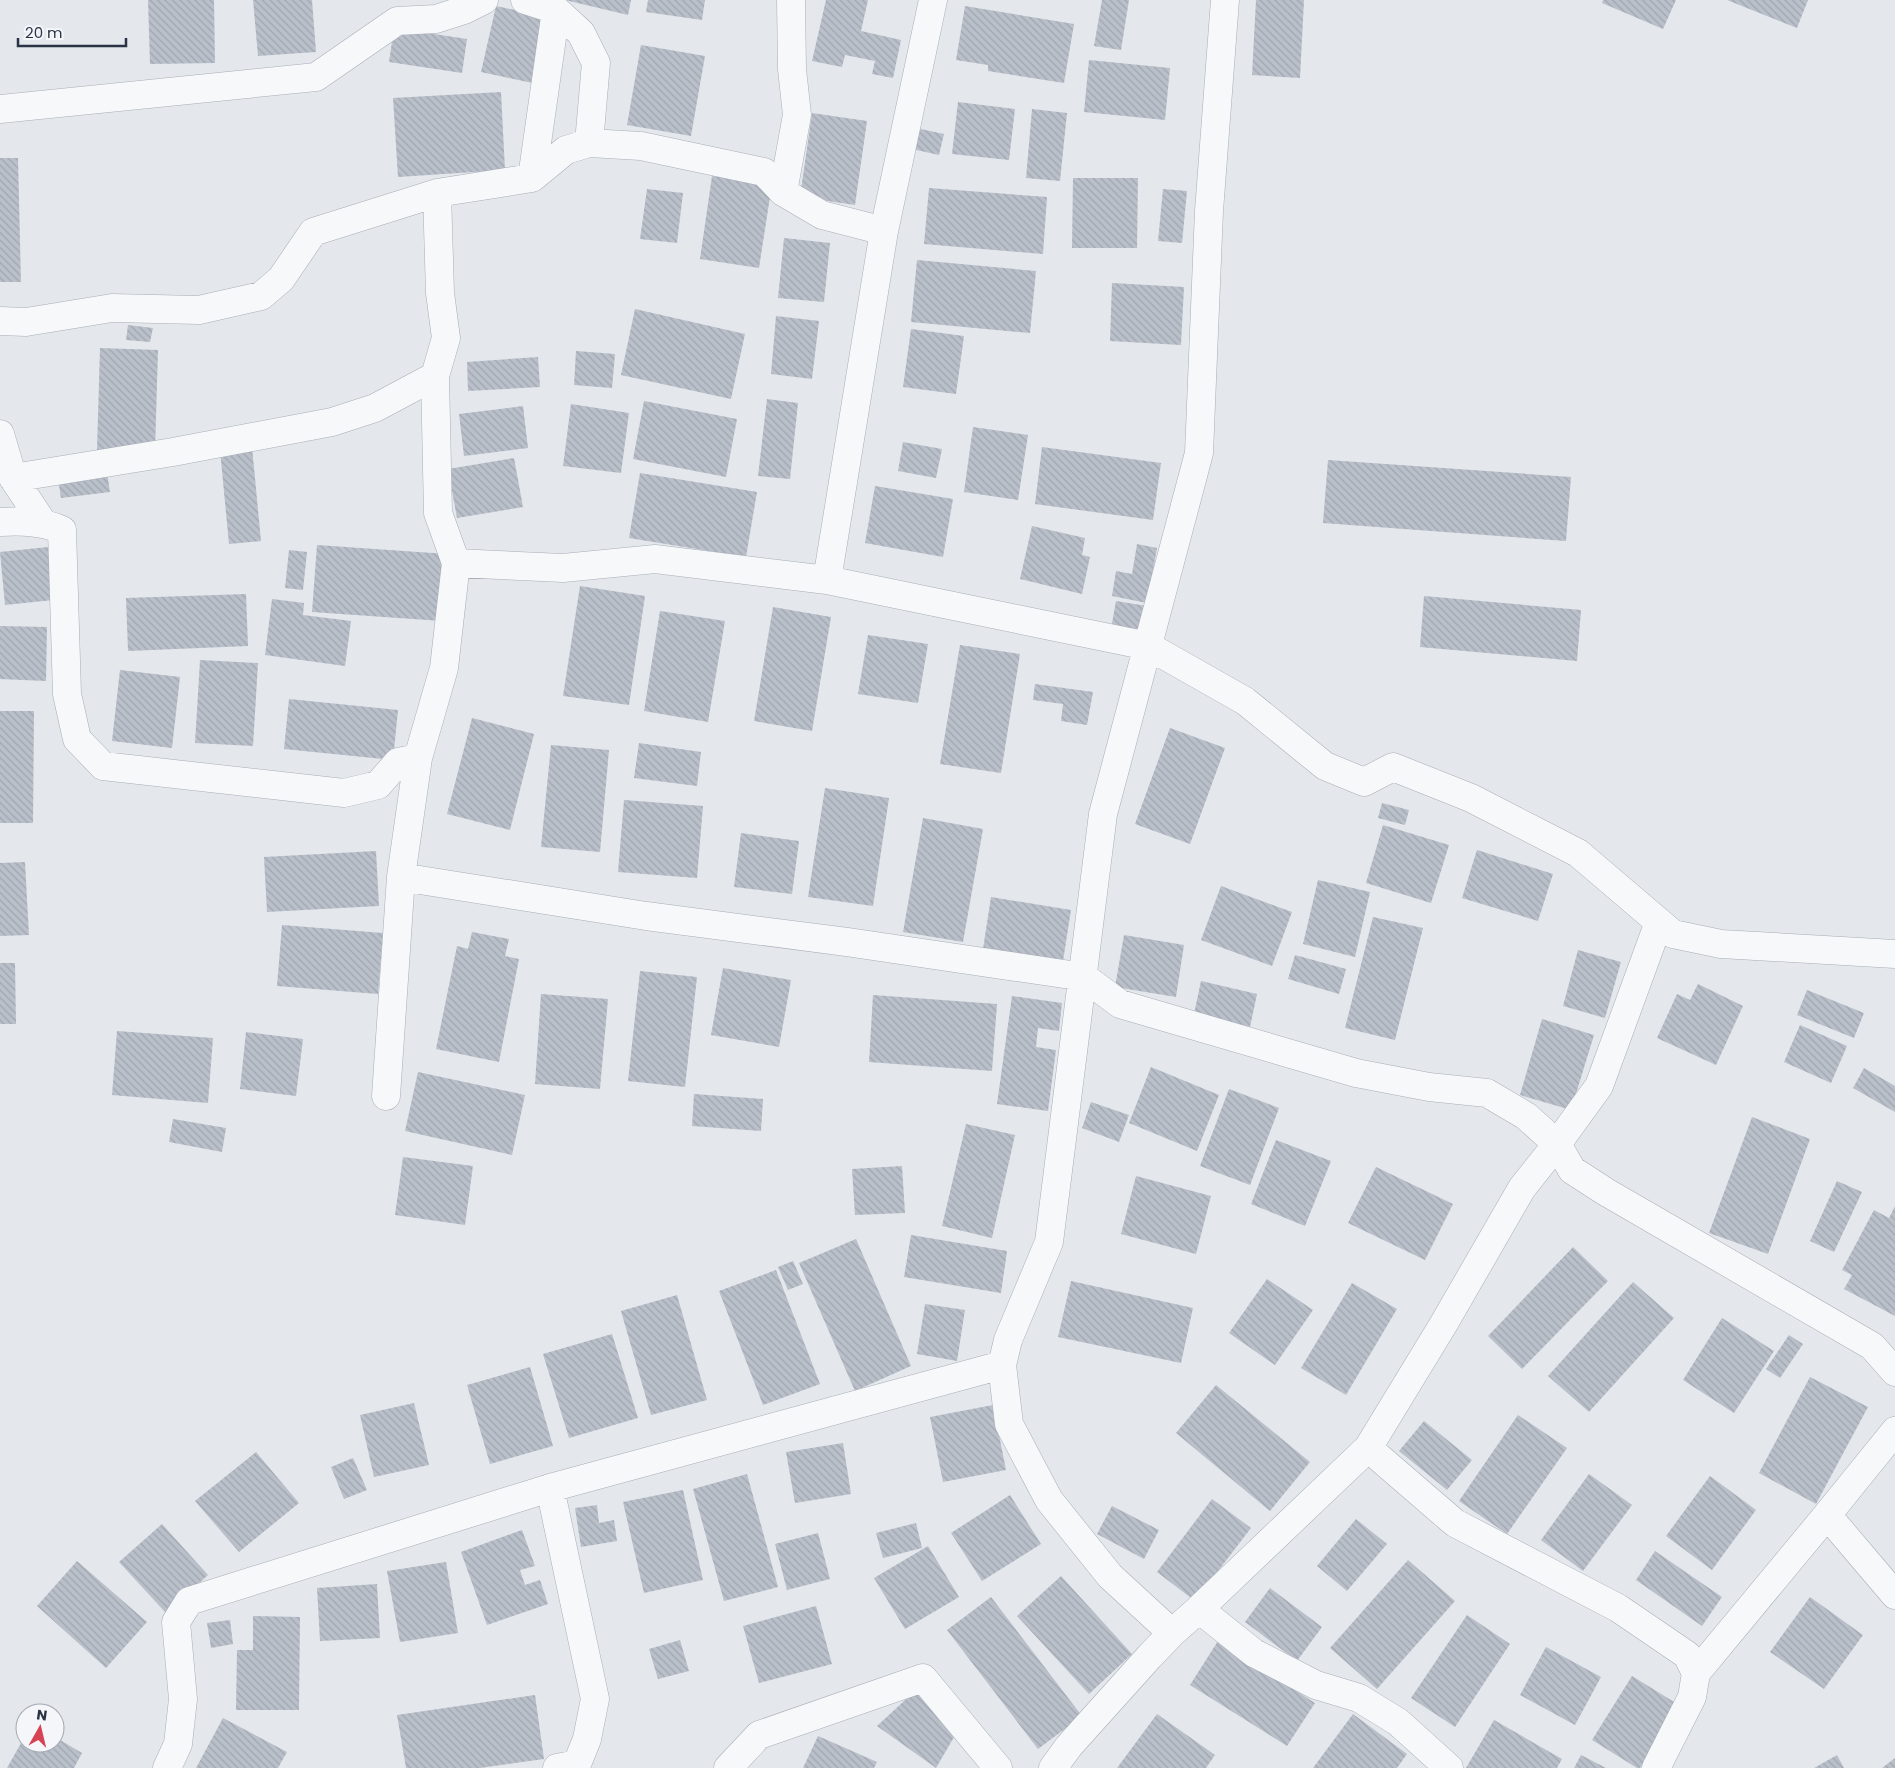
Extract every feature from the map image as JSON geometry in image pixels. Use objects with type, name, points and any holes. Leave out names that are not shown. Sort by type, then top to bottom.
[{"type":"street","points":[[526,0],[556,10],[581,33],[596,63],[589,143]]},
{"type":"street","points":[[783,192],[797,115],[792,69],[792,0]]},
{"type":"street","points":[[827,580],[884,231],[933,0]]},
{"type":"street","points":[[1172,1633],[1110,1576],[1049,1500],[1010,1424],[1002,1365],[1008,1340],[1049,1242],[1103,814],[1199,453],[1209,211],[1225,0]]},
{"type":"street","points":[[0,109],[316,77],[397,10],[436,19],[471,3]]},
{"type":"street","points":[[532,178],[556,10]]},
{"type":"street","points":[[0,321],[26,322],[112,308],[199,310],[261,296],[280,279],[313,232],[437,193],[532,178],[566,150],[589,143],[641,146],[764,172],[783,192],[822,215],[884,231]]},
{"type":"street","points":[[386,1096],[401,877],[418,758],[444,668],[456,563],[438,513],[435,376],[446,338],[440,293],[437,193]]},
{"type":"street","points":[[13,478],[173,452],[332,422],[375,408],[435,376]]},
{"type":"street","points":[[0,434],[13,478],[43,523]]},
{"type":"street","points":[[0,522],[26,520],[43,523],[62,530],[67,694],[77,739],[103,766],[344,793],[378,785],[398,762],[418,758]]},
{"type":"street","points":[[456,563],[563,568],[654,558],[827,580],[1148,646],[1246,701],[1325,766],[1364,782],[1393,767],[1471,798],[1578,854],[1673,934],[1721,944],[1895,954]]},
{"type":"street","points":[[401,877],[646,916],[847,942],[1084,976],[1120,1004],[1356,1073],[1429,1087],[1487,1093],[1526,1116],[1557,1144],[1572,1170],[1606,1192],[1872,1346],[1895,1372]]},
{"type":"street","points":[[1053,1768],[1069,1746],[1172,1633],[1199,1610],[1368,1448],[1443,1325],[1522,1188],[1599,1086],[1659,922]]},
{"type":"street","points":[[1522,1188],[1572,1170]]},
{"type":"street","points":[[167,1768],[178,1744],[182,1699],[176,1622],[188,1601],[550,1488],[1002,1365]]},
{"type":"street","points":[[1656,1768],[1692,1697],[1696,1673],[1895,1430]]},
{"type":"street","points":[[1368,1448],[1455,1524],[1618,1608],[1686,1655],[1696,1673]]},
{"type":"street","points":[[550,1488],[595,1699],[587,1739],[577,1764],[557,1768]]},
{"type":"street","points":[[1827,1515],[1895,1595]]},
{"type":"street","points":[[1199,1610],[1254,1652],[1316,1684],[1359,1698],[1398,1722],[1449,1768]]},
{"type":"street","points":[[728,1768],[759,1735],[923,1678],[998,1768]]},
{"type":"building","points":[[148,0],[214,0],[215,63],[150,64]]},
{"type":"building","points":[[253,0],[312,0],[316,52],[258,56]]},
{"type":"building","points":[[565,0],[631,0],[628,15]]},
{"type":"building","points":[[648,0],[705,0],[702,20],[646,12]]},
{"type":"building","points":[[826,0],[868,0],[861,31],[901,40],[893,78],[872,74],[875,61],[845,55],[842,67],[812,61]]},
{"type":"building","points":[[1102,0],[1129,0],[1121,50],[1094,46]]},
{"type":"building","points":[[1256,0],[1304,0],[1300,78],[1252,75]]},
{"type":"building","points":[[1603,0],[1676,0],[1663,29],[1602,3]]},
{"type":"building","points":[[1727,0],[1808,0],[1797,28]]},
{"type":"building","points":[[496,6],[553,18],[537,84],[481,72]]},
{"type":"building","points":[[965,6],[1074,24],[1064,83],[988,71],[988,65],[956,60]]},
{"type":"building","points":[[394,28],[467,39],[462,73],[389,62]]},
{"type":"building","points":[[641,45],[705,56],[691,136],[627,125]]},
{"type":"building","points":[[1089,60],[1170,68],[1165,120],[1084,112]]},
{"type":"building","points":[[501,92],[505,170],[398,177],[393,98]]},
{"type":"building","points":[[958,102],[1015,109],[1009,160],[952,154]]},
{"type":"building","points":[[1032,109],[1067,113],[1060,181],[1026,178]]},
{"type":"building","points":[[812,113],[867,121],[855,205],[800,197]]},
{"type":"building","points":[[916,128],[944,134],[939,155],[912,149]]},
{"type":"building","points":[[0,158],[18,158],[21,282],[0,282]]},
{"type":"building","points":[[712,176],[772,184],[759,268],[700,259]]},
{"type":"building","points":[[1073,178],[1138,178],[1137,248],[1072,248]]},
{"type":"building","points":[[929,188],[1047,197],[1043,254],[924,244]]},
{"type":"building","points":[[647,189],[683,193],[677,243],[640,239]]},
{"type":"building","points":[[1163,189],[1187,191],[1182,243],[1158,241]]},
{"type":"building","points":[[784,238],[830,243],[824,302],[778,298]]},
{"type":"building","points":[[917,260],[1036,271],[1030,333],[911,322]]},
{"type":"building","points":[[1112,283],[1184,287],[1181,345],[1110,341]]},
{"type":"building","points":[[635,309],[745,334],[731,399],[621,375]]},
{"type":"building","points":[[776,316],[819,321],[812,379],[771,374]]},
{"type":"building","points":[[128,325],[153,328],[150,342],[126,340]]},
{"type":"building","points":[[911,329],[964,336],[956,394],[903,387]]},
{"type":"building","points":[[100,348],[158,350],[155,451],[97,450]]},
{"type":"building","points":[[576,351],[615,354],[612,388],[574,385]]},
{"type":"building","points":[[538,357],[540,387],[468,391],[467,362]]},
{"type":"building","points":[[767,399],[798,403],[790,479],[758,476]]},
{"type":"building","points":[[644,401],[737,419],[726,477],[633,459]]},
{"type":"building","points":[[571,404],[629,413],[621,473],[563,466]]},
{"type":"building","points":[[523,406],[528,448],[464,456],[459,414]]},
{"type":"building","points":[[973,427],[1028,435],[1018,500],[964,492]]},
{"type":"building","points":[[903,442],[942,449],[936,478],[898,471]]},
{"type":"building","points":[[252,447],[261,541],[229,544],[220,450]]},
{"type":"building","points":[[1042,447],[1161,463],[1153,520],[1035,504]]},
{"type":"building","points":[[514,458],[523,507],[457,518],[448,469]]},
{"type":"building","points":[[1328,460],[1571,477],[1566,541],[1323,523]]},
{"type":"building","points":[[106,465],[110,492],[61,498],[57,473]]},
{"type":"building","points":[[640,473],[757,492],[746,557],[629,538]]},
{"type":"building","points":[[875,486],[953,499],[943,557],[865,543]]},
{"type":"building","points":[[1032,526],[1085,538],[1082,555],[1090,557],[1082,594],[1020,579]]},
{"type":"building","points":[[1137,544],[1157,548],[1147,603],[1112,596],[1116,571],[1132,574]]},
{"type":"building","points":[[317,545],[447,554],[442,621],[312,612]]},
{"type":"building","points":[[48,547],[53,600],[5,605],[0,552]]},
{"type":"building","points":[[289,550],[307,552],[303,590],[285,588]]},
{"type":"building","points":[[580,586],[645,596],[629,705],[563,696]]},
{"type":"building","points":[[246,594],[248,646],[128,651],[126,598]]},
{"type":"building","points":[[1424,596],[1581,610],[1577,661],[1420,647]]},
{"type":"building","points":[[272,599],[304,603],[303,615],[351,621],[345,666],[265,655]]},
{"type":"building","points":[[1116,601],[1147,606],[1142,634],[1111,629]]},
{"type":"building","points":[[773,607],[831,617],[812,731],[754,721]]},
{"type":"building","points":[[660,611],[725,621],[708,722],[644,711]]},
{"type":"building","points":[[0,626],[47,627],[46,681],[0,679]]},
{"type":"building","points":[[868,635],[928,644],[918,703],[858,694]]},
{"type":"building","points":[[960,645],[1020,654],[1001,773],[940,764]]},
{"type":"building","points":[[200,660],[258,663],[253,746],[195,743]]},
{"type":"building","points":[[120,670],[180,677],[172,748],[112,741]]},
{"type":"building","points":[[1035,684],[1093,692],[1087,725],[1061,721],[1063,704],[1033,700]]},
{"type":"building","points":[[289,699],[398,710],[393,760],[284,749]]},
{"type":"building","points":[[0,711],[34,711],[33,823],[0,823]]},
{"type":"building","points":[[472,718],[534,734],[510,830],[447,814]]},
{"type":"building","points":[[1170,728],[1225,748],[1190,844],[1135,824]]},
{"type":"building","points":[[639,743],[701,752],[697,786],[634,778]]},
{"type":"building","points":[[551,745],[609,750],[600,852],[541,847]]},
{"type":"building","points":[[825,788],[889,798],[873,906],[808,897]]},
{"type":"building","points":[[624,800],[703,806],[697,878],[618,872]]},
{"type":"building","points":[[1382,803],[1409,810],[1405,825],[1378,818]]},
{"type":"building","points":[[923,818],[983,829],[963,942],[903,932]]},
{"type":"building","points":[[1383,825],[1449,845],[1431,903],[1366,883]]},
{"type":"building","points":[[741,833],[799,841],[792,894],[734,887]]},
{"type":"building","points":[[1477,850],[1553,874],[1538,921],[1462,898]]},
{"type":"building","points":[[376,851],[379,906],[267,912],[264,857]]},
{"type":"building","points":[[25,862],[29,935],[0,936],[0,863]]},
{"type":"building","points":[[1318,880],[1370,892],[1355,957],[1303,944]]},
{"type":"building","points":[[1221,886],[1292,912],[1272,966],[1201,940]]},
{"type":"building","points":[[991,897],[1071,910],[1063,961],[983,949]]},
{"type":"building","points":[[1373,917],[1423,928],[1395,1040],[1345,1028]]},
{"type":"building","points":[[282,925],[383,933],[378,994],[277,986]]},
{"type":"building","points":[[472,932],[509,939],[505,956],[519,959],[499,1062],[436,1049],[457,946],[468,949]]},
{"type":"building","points":[[1124,935],[1184,945],[1176,997],[1115,987]]},
{"type":"building","points":[[1578,950],[1621,962],[1605,1018],[1563,1006]]},
{"type":"building","points":[[1295,955],[1346,969],[1339,994],[1288,979]]},
{"type":"building","points":[[0,963],[15,963],[16,1024],[0,1024]]},
{"type":"building","points":[[723,968],[791,980],[779,1047],[711,1035]]},
{"type":"building","points":[[640,971],[697,977],[685,1087],[628,1081]]},
{"type":"building","points":[[1201,981],[1257,994],[1250,1027],[1194,1014]]},
{"type":"building","points":[[1698,984],[1743,1006],[1716,1065],[1657,1038],[1677,994],[1690,1000]]},
{"type":"building","points":[[1807,990],[1864,1013],[1854,1038],[1797,1015]]},
{"type":"building","points":[[541,994],[608,999],[600,1089],[535,1084]]},
{"type":"building","points":[[873,995],[997,1004],[992,1071],[869,1062]]},
{"type":"building","points":[[1012,996],[1062,1003],[1059,1031],[1038,1028],[1036,1047],[1056,1050],[1048,1111],[997,1104]]},
{"type":"building","points":[[1542,1019],[1594,1035],[1571,1110],[1520,1095]]},
{"type":"building","points":[[1800,1025],[1847,1046],[1831,1083],[1784,1062]]},
{"type":"building","points":[[117,1031],[213,1038],[208,1103],[112,1095]]},
{"type":"building","points":[[246,1032],[303,1039],[296,1096],[240,1089]]},
{"type":"building","points":[[1151,1067],[1219,1095],[1197,1151],[1129,1123]]},
{"type":"building","points":[[1864,1068],[1895,1086],[1895,1112],[1853,1088]]},
{"type":"building","points":[[418,1072],[525,1095],[512,1155],[405,1131]]},
{"type":"building","points":[[1229,1089],[1279,1108],[1250,1185],[1200,1166]]},
{"type":"building","points":[[694,1094],[763,1099],[761,1131],[692,1126]]},
{"type":"building","points":[[1091,1102],[1129,1115],[1119,1142],[1082,1128]]},
{"type":"building","points":[[1752,1117],[1810,1139],[1768,1254],[1709,1233]]},
{"type":"building","points":[[173,1119],[226,1128],[222,1152],[169,1142]]},
{"type":"building","points":[[966,1124],[1015,1135],[992,1238],[942,1226]]},
{"type":"building","points":[[1276,1140],[1331,1161],[1305,1226],[1251,1204]]},
{"type":"building","points":[[403,1157],[473,1166],[465,1225],[395,1215]]},
{"type":"building","points":[[902,1166],[905,1213],[855,1215],[852,1169]]},
{"type":"building","points":[[1376,1167],[1453,1204],[1425,1260],[1348,1223]]},
{"type":"building","points":[[1136,1176],[1211,1196],[1196,1254],[1121,1234]]},
{"type":"building","points":[[1837,1181],[1862,1192],[1834,1252],[1810,1241]]},
{"type":"building","points":[[1895,1206],[1895,1316],[1844,1289],[1852,1275],[1842,1270],[1874,1210],[1889,1218]]},
{"type":"building","points":[[911,1235],[1007,1251],[1001,1293],[904,1277]]},
{"type":"building","points":[[856,1239],[911,1366],[855,1391],[799,1263]]},
{"type":"building","points":[[1573,1247],[1608,1281],[1522,1369],[1488,1336]]},
{"type":"building","points":[[793,1261],[803,1284],[788,1290],[778,1267]]},
{"type":"building","points":[[776,1270],[820,1384],[763,1405],[719,1291]]},
{"type":"building","points":[[1267,1279],[1313,1310],[1275,1365],[1229,1333]]},
{"type":"building","points":[[1071,1281],[1193,1308],[1181,1363],[1058,1337]]},
{"type":"building","points":[[1633,1282],[1674,1318],[1589,1412],[1548,1376]]},
{"type":"building","points":[[1352,1283],[1397,1309],[1346,1395],[1301,1368]]},
{"type":"building","points":[[677,1295],[707,1400],[651,1415],[621,1311]]},
{"type":"building","points":[[925,1304],[965,1310],[957,1361],[917,1354]]},
{"type":"building","points":[[1722,1318],[1774,1351],[1734,1413],[1683,1380]]},
{"type":"building","points":[[612,1334],[638,1418],[569,1438],[543,1354]]},
{"type":"building","points":[[1789,1335],[1803,1344],[1780,1378],[1766,1369]]},
{"type":"building","points":[[530,1367],[553,1446],[490,1464],[467,1385]]},
{"type":"building","points":[[1810,1377],[1868,1407],[1816,1504],[1759,1473]]},
{"type":"building","points":[[1216,1385],[1310,1462],[1270,1511],[1176,1433]]},
{"type":"building","points":[[414,1403],[429,1465],[374,1477],[360,1415]]},
{"type":"building","points":[[993,1405],[1006,1470],[943,1482],[930,1417]]},
{"type":"building","points":[[1518,1415],[1567,1448],[1507,1534],[1459,1501]]},
{"type":"building","points":[[1424,1421],[1472,1460],[1447,1490],[1399,1451]]},
{"type":"building","points":[[843,1443],[851,1494],[795,1503],[786,1452]]},
{"type":"building","points":[[256,1452],[299,1503],[239,1552],[195,1501]]},
{"type":"building","points":[[353,1458],[367,1490],[344,1499],[331,1467]]},
{"type":"building","points":[[747,1474],[778,1587],[724,1601],[693,1489]]},
{"type":"building","points":[[1589,1474],[1632,1505],[1583,1571],[1541,1540]]},
{"type":"building","points":[[1710,1476],[1756,1510],[1712,1570],[1666,1536]]},
{"type":"building","points":[[683,1490],[703,1580],[644,1593],[623,1502]]},
{"type":"building","points":[[1010,1495],[1041,1544],[982,1581],[951,1533]]},
{"type":"building","points":[[1212,1499],[1251,1528],[1195,1601],[1157,1572]]},
{"type":"building","points":[[597,1505],[599,1523],[614,1520],[617,1541],[581,1547],[575,1508]]},
{"type":"building","points":[[1112,1506],[1159,1530],[1144,1559],[1097,1534]]},
{"type":"building","points":[[1356,1519],[1387,1544],[1347,1591],[1317,1566]]},
{"type":"building","points":[[916,1523],[922,1548],[883,1558],[876,1533]]},
{"type":"building","points":[[162,1524],[208,1575],[166,1613],[119,1562]]},
{"type":"building","points":[[522,1530],[535,1566],[520,1570],[525,1585],[540,1580],[548,1604],[487,1625],[461,1552]]},
{"type":"building","points":[[818,1533],[830,1579],[787,1590],[775,1544]]},
{"type":"building","points":[[928,1546],[959,1597],[905,1629],[874,1578]]},
{"type":"building","points":[[1655,1551],[1722,1597],[1702,1626],[1636,1580]]},
{"type":"building","points":[[1408,1560],[1455,1601],[1377,1689],[1330,1648]]},
{"type":"building","points":[[77,1561],[147,1622],[106,1668],[37,1606]]},
{"type":"building","points":[[446,1562],[458,1633],[400,1642],[387,1571]]},
{"type":"building","points":[[1061,1576],[1132,1654],[1089,1694],[1017,1616]]},
{"type":"building","points":[[377,1584],[380,1638],[320,1641],[317,1588]]},
{"type":"building","points":[[1270,1588],[1322,1627],[1297,1661],[1245,1622]]},
{"type":"building","points":[[991,1597],[1082,1716],[1038,1749],[947,1630]]},
{"type":"building","points":[[1810,1597],[1863,1635],[1824,1689],[1770,1652]]},
{"type":"building","points":[[816,1606],[832,1664],[759,1683],[743,1626]]},
{"type":"building","points":[[1467,1615],[1510,1644],[1455,1727],[1411,1698]]},
{"type":"building","points":[[253,1616],[300,1617],[299,1710],[236,1710],[237,1650],[253,1650]]},
{"type":"building","points":[[230,1620],[233,1644],[211,1648],[207,1623]]},
{"type":"building","points":[[680,1640],[689,1671],[658,1679],[649,1649]]},
{"type":"building","points":[[1218,1641],[1315,1703],[1287,1746],[1190,1685]]},
{"type":"building","points":[[1546,1647],[1601,1677],[1575,1725],[1520,1695]]},
{"type":"building","points":[[1632,1676],[1679,1705],[1640,1768],[1637,1768],[1592,1740]]},
{"type":"building","points":[[917,1689],[957,1732],[936,1768],[877,1726]]},
{"type":"building","points":[[535,1695],[544,1759],[480,1768],[406,1768],[397,1715]]},
{"type":"building","points":[[1157,1714],[1215,1755],[1206,1768],[1117,1768]]},
{"type":"building","points":[[1353,1714],[1407,1754],[1397,1768],[1313,1768]]},
{"type":"building","points":[[223,1718],[287,1752],[278,1768],[196,1768]]},
{"type":"building","points":[[1494,1720],[1562,1759],[1557,1768],[1466,1768]]},
{"type":"building","points":[[818,1736],[877,1762],[874,1768],[803,1768]]},
{"type":"building","points":[[65,1743],[82,1753],[74,1768],[7,1768],[15,1753],[65,1753]]},
{"type":"building","points":[[1581,1755],[1606,1768],[1574,1768]]},
{"type":"building","points":[[1837,1755],[1844,1768],[1814,1768]]},
{"type":"building","points":[[1895,1758],[1895,1768],[1882,1768]]}]
